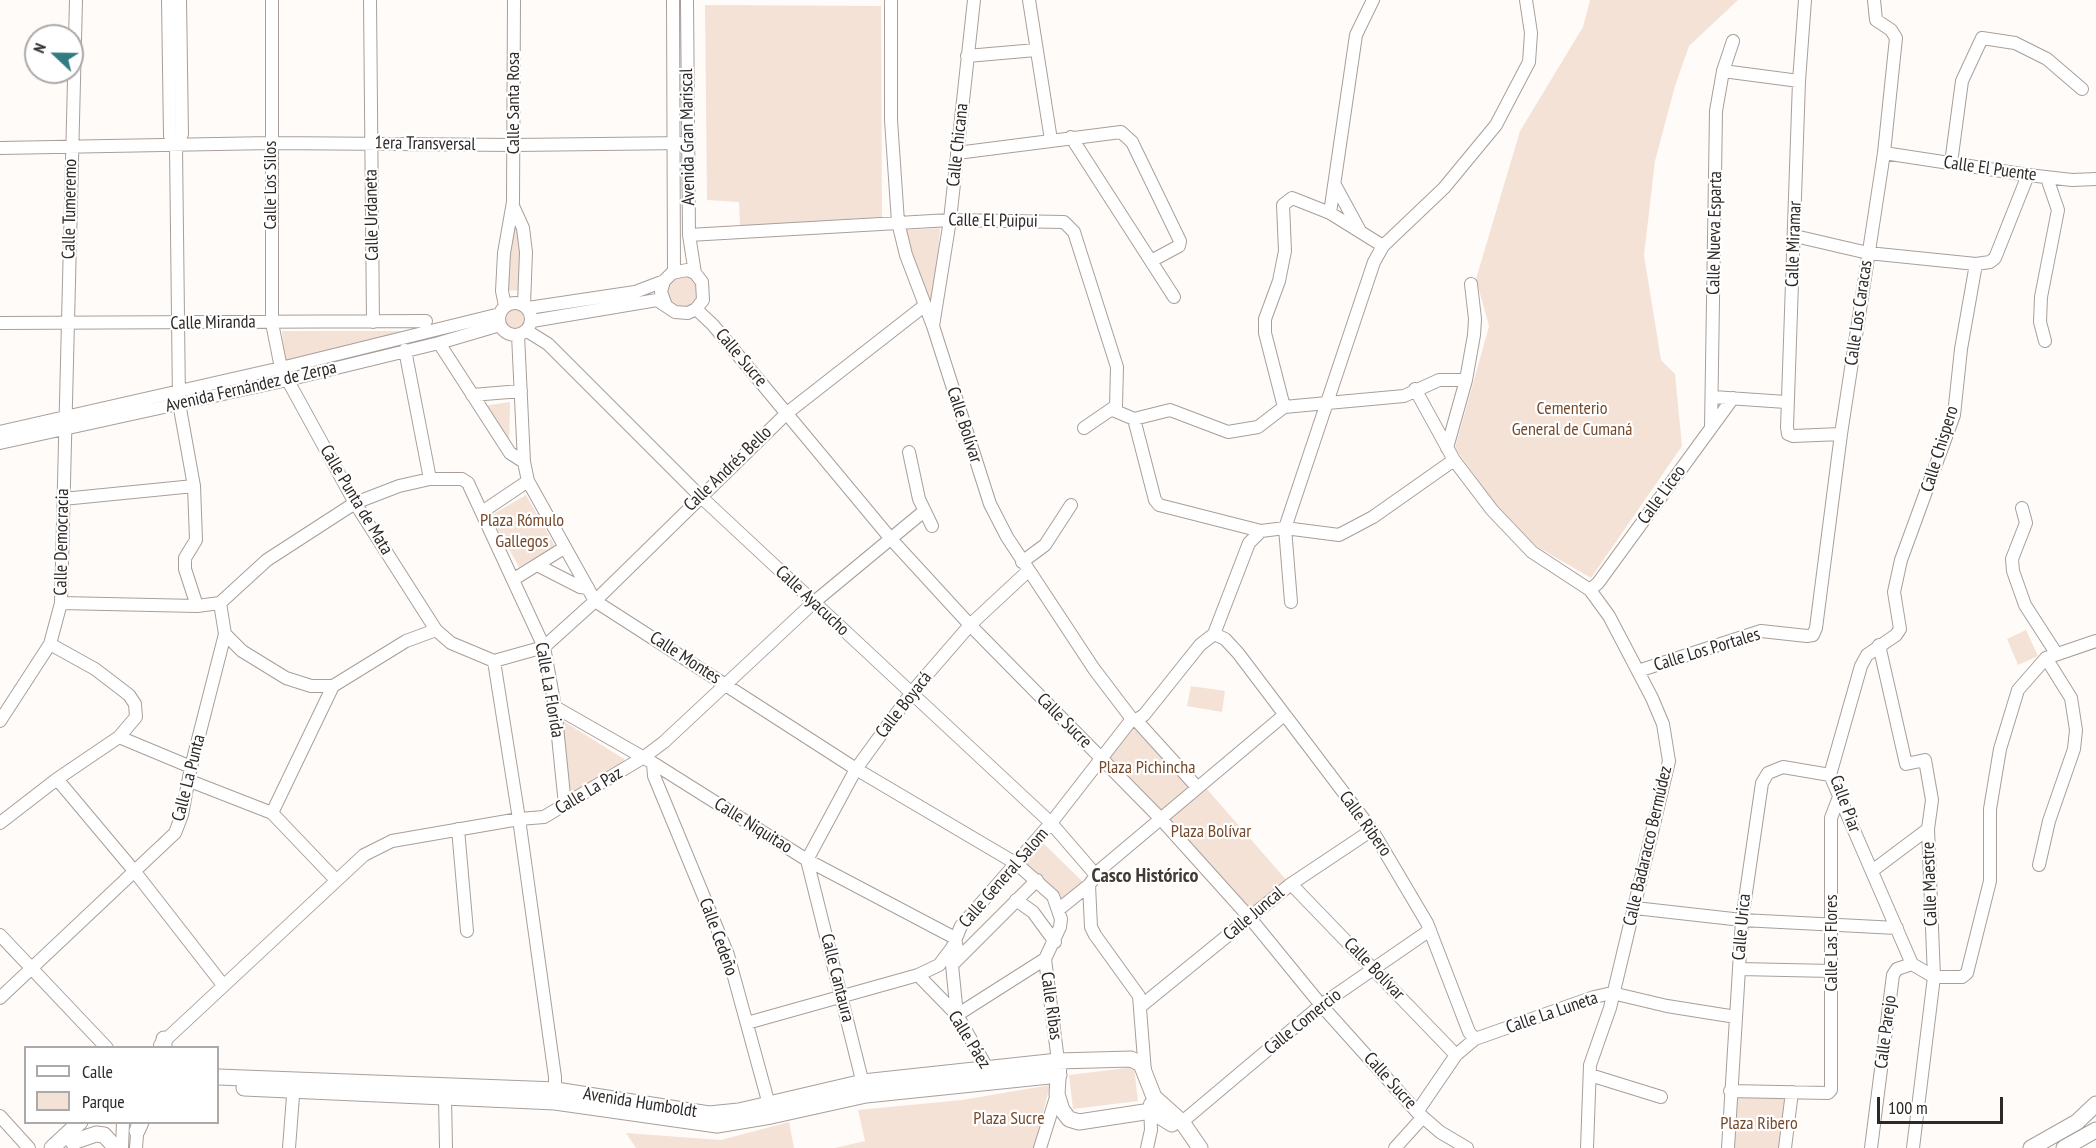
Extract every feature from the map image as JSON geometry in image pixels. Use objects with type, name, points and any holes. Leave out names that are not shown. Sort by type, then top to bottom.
[{"type":"main road","name":"Avenida Humboldt","points":[[219,1087],[294,1085],[556,1096],[650,1110],[717,1125],[770,1110],[865,1089],[1137,1060],[1141,1064],[1154,1097],[1182,1122],[1200,1148]]},
{"type":"main road","points":[[1059,1068],[1057,1094],[1062,1110],[1069,1119],[1079,1122],[1151,1112],[1170,1122],[1188,1148]]},
{"type":"main road","name":"Avenida Humboldt","points":[[219,1077],[445,1098],[556,1096]]},
{"type":"main road","points":[[2031,1148],[2077,1122],[2096,1104]]},
{"type":"main road","points":[[52,1148],[78,1124]]},
{"type":"main road","points":[[70,1145],[92,1124]]},
{"type":"main road","points":[[2064,1148],[2096,1130]]},
{"type":"main road","points":[[70,1145],[96,1134],[104,1135],[116,1148]]},
{"type":"street","name":"Calle Tumeremo","points":[[65,423],[76,0]]},
{"type":"street","points":[[168,0],[170,136],[176,146]]},
{"type":"street","points":[[180,0],[182,134],[176,146],[179,397],[194,486],[196,540],[185,558],[185,569],[196,606]]},
{"type":"street","name":"Calle Los Silos","points":[[272,0],[272,323],[284,374]]},
{"type":"street","name":"Calle Urdaneta","points":[[370,0],[373,322]]},
{"type":"street","name":"Calle Santa Rosa","points":[[501,315],[504,253],[508,222],[513,206],[514,0]]},
{"type":"street","name":"Avenida Gran Mariscal","points":[[673,0],[681,143],[689,235],[695,273]]},
{"type":"street","name":"Avenida Gran Mariscal","points":[[674,272],[687,0]]},
{"type":"street","name":"Calle Bolívar","points":[[891,0],[891,120],[898,222],[990,504],[1025,566],[1094,669],[1134,720],[1197,786]]},
{"type":"street","name":"Calle Chicana","points":[[933,326],[950,220],[974,0]]},
{"type":"street","points":[[1029,0],[1050,140]]},
{"type":"street","points":[[1330,213],[1356,35],[1373,0]]},
{"type":"street","points":[[1291,602],[1285,528],[1374,262],[1383,246],[1444,188],[1496,125],[1529,62],[1531,33],[1526,0]]},
{"type":"street","name":"Calle Miramar","points":[[1805,0],[1798,81],[1795,236],[1786,402],[1788,434],[1842,434]]},
{"type":"street","name":"Calle Los Caracas","points":[[1812,635],[1816,628],[1884,153],[1896,38],[1891,30],[1876,20],[1874,0]]},
{"type":"street","points":[[1951,164],[1962,81],[1982,38],[2015,43],[2047,59],[2082,89]]},
{"type":"street","name":"Calle Nueva Esparta","points":[[1711,428],[1716,111],[1723,71],[1733,40]]},
{"type":"street","points":[[968,56],[1036,50]]},
{"type":"street","points":[[1723,71],[1798,81]]},
{"type":"street","points":[[957,153],[1121,132],[1132,142],[1180,241],[1179,246],[1151,261]]},
{"type":"street","points":[[1071,137],[1174,297]]},
{"type":"street","name":"1era Transversal","points":[[0,148],[271,143],[514,145],[681,143]]},
{"type":"street","name":"Calle El Puente","points":[[1884,153],[2028,176],[2096,179]]},
{"type":"street","points":[[1795,236],[1868,253],[1976,264],[1990,262],[1995,258],[2028,176]]},
{"type":"street","points":[[2045,341],[2040,322],[2041,297],[2058,210],[2047,178]]},
{"type":"street","points":[[1335,185],[1361,233]]},
{"type":"street","points":[[1284,407],[1265,333],[1265,320],[1279,280],[1285,251],[1283,205],[1292,198],[1330,213],[1383,246]]},
{"type":"street","name":"Calle Santa Rosa","points":[[513,206],[524,228],[525,329]]},
{"type":"street","name":"Calle El Puipui","points":[[689,235],[950,220],[1064,222],[1070,225],[1117,367],[1116,406],[1113,410]]},
{"type":"street","name":"Calle Chispero","points":[[1900,629],[1894,592],[1901,560],[1954,415],[1961,349],[1976,264]]},
{"type":"street","points":[[501,315],[514,302],[526,306],[634,292],[664,281],[674,272],[687,270],[695,273],[702,282],[705,294],[696,309],[679,313],[657,300],[525,329]]},
{"type":"street","points":[[664,281],[662,292],[665,303]]},
{"type":"street","points":[[1447,448],[1466,380],[1475,319],[1471,284]]},
{"type":"street","name":"Calle Andrés Bello","points":[[544,647],[596,601],[700,496],[787,413],[924,306]]},
{"type":"street","name":"Calle Sucre","points":[[696,309],[713,325],[891,539],[970,625],[1160,818],[1250,918],[1321,1005],[1420,1114],[1440,1132],[1467,1148]]},
{"type":"street","name":"Calle Ayacucho","points":[[501,315],[507,333],[525,329],[548,344],[700,496],[1051,823],[1092,879]]},
{"type":"street","name":"Avenida Fernández de Zerpa","points":[[0,443],[65,423],[179,397],[439,343],[501,315]]},
{"type":"street","name":"Avenida Fernández de Zerpa","points":[[284,374],[501,315]]},
{"type":"street","name":"Calle Miranda","points":[[0,323],[179,324],[426,321]]},
{"type":"street","name":"Calle Montes","points":[[525,329],[521,391],[524,462],[528,481],[596,601],[856,769],[1017,864]]},
{"type":"street","points":[[439,343],[510,453],[524,462]]},
{"type":"street","points":[[61,603],[196,606],[220,603],[267,560],[355,503],[399,486],[430,478],[405,350]]},
{"type":"street","name":"Calle Punta de Mata","points":[[284,374],[355,503],[436,630]]},
{"type":"street","points":[[1084,428],[1113,410],[1134,419],[1170,410],[1228,432],[1258,427],[1284,407],[1326,405],[1404,396],[1439,380],[1466,380]]},
{"type":"street","name":"Calle Badaracco Bermúdez","points":[[1415,389],[1454,460],[1492,510],[1532,552],[1590,590],[1609,616],[1663,724],[1669,761],[1635,908],[1590,1065],[1587,1148]]},
{"type":"street","points":[[472,396],[521,391]]},
{"type":"street","points":[[1713,397],[1786,402]]},
{"type":"street","name":"Calle Liceo","points":[[1590,590],[1598,583],[1733,398]]},
{"type":"street","points":[[1134,419],[1155,500],[1159,505],[1261,531],[1285,528],[1339,535],[1373,517],[1454,460]]},
{"type":"street","name":"Avenida Fernández de Zerpa","points":[[0,432],[65,423]]},
{"type":"street","name":"Calle Democracia","points":[[0,721],[50,644],[61,603],[65,423]]},
{"type":"street","points":[[909,452],[923,512],[932,526]]},
{"type":"street","name":"Calle La Florida","points":[[430,478],[455,478],[468,483],[544,647],[555,707],[565,805]]},
{"type":"street","points":[[482,512],[528,481]]},
{"type":"street","points":[[63,499],[194,486]]},
{"type":"street","name":"Calle Boyacá","points":[[807,860],[856,769],[912,692],[970,625],[1045,545],[1071,505]]},
{"type":"street","points":[[2022,508],[2026,523],[2012,559],[2013,570],[2025,605],[2071,698],[2076,730],[2074,749],[2049,821],[2039,865]]},
{"type":"street","name":"Calle La Paz","points":[[162,1045],[223,985],[364,855],[392,841],[519,819],[544,817],[649,760],[724,684],[813,603],[923,512]]},
{"type":"street","name":"Calle General Salom","points":[[747,1023],[918,975],[939,965],[952,948],[961,926],[1017,864],[1134,720],[1144,715],[1200,645],[1214,634],[1249,543],[1261,531]]},
{"type":"street","points":[[514,579],[564,548]]},
{"type":"street","points":[[537,565],[580,588],[588,588]]},
{"type":"street","name":"Calle La Punta","points":[[0,998],[175,833],[190,781],[191,767],[225,634],[220,603]]},
{"type":"street","name":"Calle Piar","points":[[1900,629],[1896,635],[1879,645],[1867,656],[1861,666],[1830,775],[1912,964]]},
{"type":"street","points":[[272,813],[333,687],[406,641],[436,630],[451,643],[494,662],[544,647]]},
{"type":"street","name":"Calle Los Portales","points":[[1638,671],[1761,631],[1812,635]]},
{"type":"street","points":[[225,634],[242,651],[286,678],[310,686],[333,687]]},
{"type":"street","name":"Calle Ribero","points":[[1214,634],[1225,639],[1238,653],[1283,716],[1372,830],[1408,888],[1430,930],[1469,1032],[1475,1039]]},
{"type":"street","points":[[1912,964],[1934,977],[1962,977],[1967,973],[1990,881],[1990,809],[2000,749],[2018,690],[2051,656],[2096,641]]},
{"type":"street","points":[[0,824],[57,779],[119,736],[136,717],[135,704],[129,695],[95,669],[50,644]]},
{"type":"street","name":"Calle Maestre","points":[[1879,645],[1906,764],[1925,760],[1932,800],[1928,829],[1934,977],[1913,1148]]},
{"type":"street","points":[[494,662],[519,819],[556,1096]]},
{"type":"street","name":"Calle Niquitao","points":[[555,707],[649,760],[807,860],[955,938]]},
{"type":"street","points":[[1017,864],[1053,896],[1058,910],[1197,786],[1283,716]]},
{"type":"street","points":[[119,736],[191,767]]},
{"type":"street","name":"Calle Cedeño","points":[[649,760],[728,955],[770,1110]]},
{"type":"street","name":"Calle Urica","points":[[1728,1148],[1742,920],[1762,783],[1768,774],[1783,767],[1830,775]]},
{"type":"street","points":[[57,779],[135,872],[223,985]]},
{"type":"street","points":[[190,781],[272,813],[336,880]]},
{"type":"street","name":"Calle Las Flores","points":[[1792,1092],[1828,1093],[1831,1090],[1831,818],[1839,797]]},
{"type":"street","points":[[458,829],[468,931]]},
{"type":"street","points":[[1872,871],[1928,829]]},
{"type":"street","name":"Calle Juncal","points":[[1141,1005],[1291,884],[1372,830]]},
{"type":"street","name":"Calle Cantaura","points":[[807,860],[865,1089]]},
{"type":"street","points":[[1092,879],[1091,927],[1136,988],[1141,1005],[1146,1081],[1151,1112],[1151,1130],[1147,1148]]},
{"type":"street","points":[[952,965],[1037,880]]},
{"type":"street","name":"Calle Bolívar","points":[[1291,884],[1375,968],[1456,1055]]},
{"type":"street","points":[[1016,900],[1033,912],[1055,942]]},
{"type":"street","points":[[1635,908],[1742,920],[1832,922],[1897,927]]},
{"type":"street","name":"Calle Ribas","points":[[1058,910],[1061,919],[1055,942],[1045,959],[1059,1068]]},
{"type":"street","name":"Calle Comercio","points":[[1182,1122],[1321,1005],[1430,930]]},
{"type":"street","points":[[0,935],[106,1046]]},
{"type":"street","points":[[955,938],[958,954],[952,965],[957,1015],[1045,959]]},
{"type":"street","name":"Calle Parejo","points":[[1871,1148],[1893,975],[1897,969],[1912,964]]},
{"type":"street","points":[[1739,969],[1832,971]]},
{"type":"street","name":"Calle Páez","points":[[918,975],[957,1015],[991,1076]]},
{"type":"street","name":"Calle La Luneta","points":[[1475,1039],[1594,997],[1612,993],[1677,1008],[1736,1017]]},
{"type":"street","points":[[1395,1148],[1420,1114],[1456,1055],[1475,1039]]},
{"type":"street","points":[[1590,1075],[1661,1097]]},
{"type":"street","points":[[289,1148],[294,1085]]},
{"type":"street","points":[[1730,1091],[1792,1092],[1785,1148]]},
{"type":"street","points":[[1040,1148],[1057,1094]]},
{"type":"street","points":[[445,1098],[446,1148]]},
{"type":"street","points":[[0,1116],[29,1148]]},
{"type":"street","points":[[122,1148],[123,1124]]},
{"type":"street","points":[[136,1148],[139,1125]]},
{"type":"green space","name":"Cementerio General de Cumaná","points":[[1590,0],[1738,0],[1689,46],[1675,86],[1655,161],[1644,255],[1661,360],[1675,374],[1682,446],[1591,578],[1536,546],[1494,502],[1455,448],[1489,326],[1476,279],[1520,131],[1583,27]]},
{"type":"green space","points":[[705,5],[881,6],[882,217],[740,226],[739,202],[707,200]]},
{"type":"green space","points":[[519,221],[525,290],[503,291],[513,222]]},
{"type":"green space","points":[[940,228],[935,300],[931,300],[922,284],[905,230]]},
{"type":"green space","points":[[683,275],[695,279],[699,291],[695,303],[683,307],[671,303],[667,291],[671,279]]},
{"type":"green space","points":[[516,306],[525,310],[529,319],[525,328],[516,332],[507,328],[503,319],[507,310]]},
{"type":"green space","points":[[434,324],[435,331],[284,362],[282,331],[402,331]]},
{"type":"green space","points":[[510,402],[509,449],[482,406]]},
{"type":"green space","name":"Plaza Rómulo Gallegos","points":[[526,495],[555,546],[519,567],[490,516]]},
{"type":"green space","points":[[2026,630],[2038,656],[2018,665],[2007,639]]},
{"type":"green space","points":[[1191,686],[1225,691],[1222,712],[1187,706]]},
{"type":"green space","points":[[560,719],[624,759],[624,765],[572,796],[569,793]]},
{"type":"green space","name":"Plaza Pichincha","points":[[1138,723],[1191,784],[1159,813],[1105,755]]},
{"type":"green space","name":"Plaza Bolívar","points":[[1206,788],[1288,882],[1249,912],[1166,821]]},
{"type":"green space","points":[[1043,843],[1083,882],[1058,904],[1019,867]]},
{"type":"green space","points":[[1134,1067],[1138,1101],[1073,1109],[1069,1075]]},
{"type":"green space","name":"Plaza Sucre","points":[[1050,1085],[1034,1148],[835,1148],[865,1141],[858,1110],[962,1100]]},
{"type":"green space","name":"Plaza Ribero","points":[[1734,1096],[1787,1099],[1781,1148],[1734,1148]]},
{"type":"green space","points":[[789,1122],[794,1148],[636,1148],[626,1133],[721,1140]]},
{"type":"district","name":"Casco Histórico","points":[[1145,876]]}]
